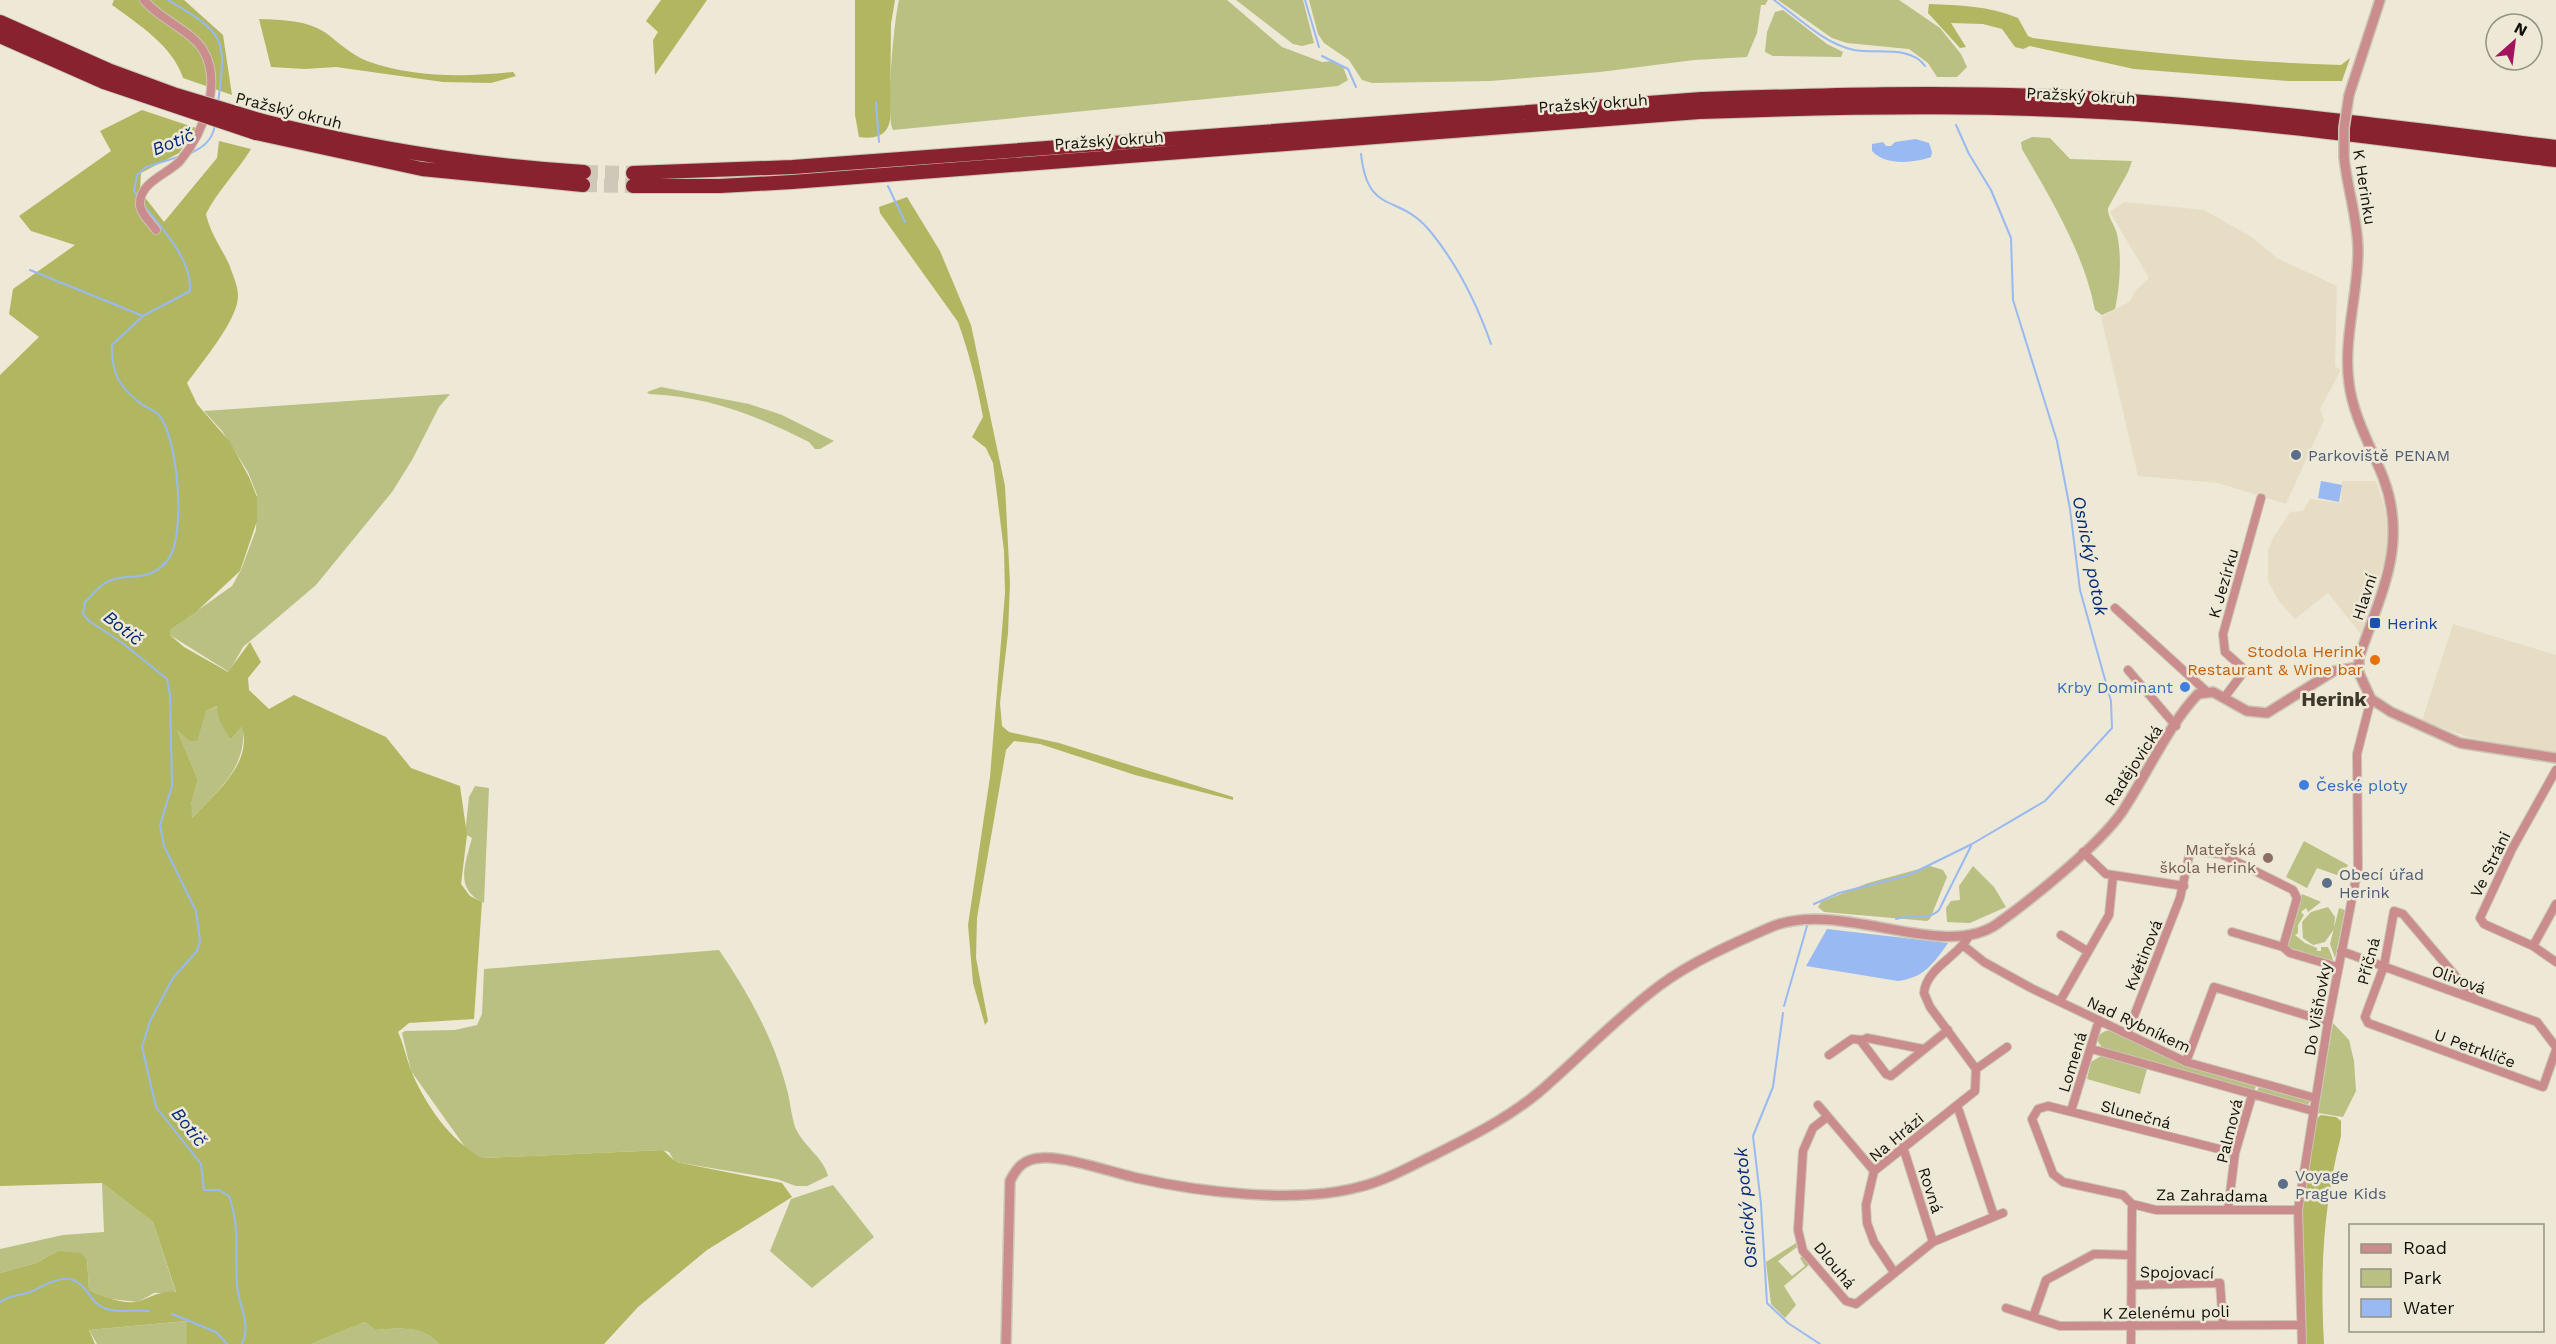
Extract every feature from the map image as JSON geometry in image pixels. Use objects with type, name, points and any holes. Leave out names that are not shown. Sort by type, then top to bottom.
[{"type":"highway","name":"Pražský okruh","points":[[0,22],[106,76]]},
{"type":"highway","name":"Pražský okruh","points":[[0,36],[106,76],[257,127],[416,168],[584,178]]},
{"type":"highway","name":"Pražský okruh","points":[[2556,147],[2237,110],[2122,100],[1920,93],[1702,99],[633,179],[792,182],[1699,112],[1927,106],[2011,108],[2190,118],[2556,160]]},
{"type":"street","points":[[144,0],[202,48],[211,68],[213,84],[210,100],[198,129],[180,161],[143,192],[140,202],[141,209],[156,230]]},
{"type":"street","name":"K Herinku","points":[[2349,383],[2349,347],[2358,249],[2344,157],[2344,128],[2349,95],[2380,0]]},
{"type":"street","name":"Hlavní","points":[[2349,383],[2353,401],[2389,496],[2395,530],[2390,567],[2358,667]]},
{"type":"street","name":"K Jezírku","points":[[2224,698],[2245,670],[2225,652],[2223,634],[2261,498]]},
{"type":"street","points":[[2115,608],[2206,692],[2224,698],[2247,711],[2269,712],[2334,671],[2358,667],[2371,699],[2391,712],[2460,743],[2556,759]]},
{"type":"street","points":[[2128,670],[2176,726]]},
{"type":"street","name":"Radějovická","points":[[1006,1344],[1010,1181],[1016,1169],[1025,1161],[1049,1157],[1161,1183],[1235,1193],[1317,1194],[1359,1187],[1385,1179],[1503,1120],[1541,1090],[1656,988],[1690,967],[1769,928],[1806,917],[1939,935],[1969,936],[1996,925],[2109,829],[2195,697],[2206,692]]},
{"type":"street","name":"Do Višňovky","points":[[2302,1344],[2298,1210],[2328,1022],[2358,868],[2357,754],[2371,699]]},
{"type":"street","name":"Ve Stráni","points":[[2556,770],[2512,849],[2480,918],[2484,924],[2533,946],[2556,962]]},
{"type":"street","name":"Květinová","points":[[2127,1034],[2184,886],[2191,853],[2195,850],[2222,854],[2294,891],[2297,898],[2283,947]]},
{"type":"street","points":[[2083,852],[2101,871],[2113,876],[2184,886]]},
{"type":"street","points":[[2060,1001],[2109,915],[2113,876]]},
{"type":"street","points":[[2533,946],[2556,904]]},
{"type":"street","name":"Příčná","points":[[2365,1017],[2384,966],[2394,911],[2403,914],[2475,999]]},
{"type":"street","points":[[2232,932],[2338,967]]},
{"type":"street","points":[[2061,935],[2087,951]]},
{"type":"street","points":[[1969,936],[1964,946],[1950,956],[1924,987],[1930,1007],[1976,1069],[2007,1047]]},
{"type":"street","name":"Nad Rybníkem","points":[[1964,946],[1984,962],[2031,988],[2186,1062],[2315,1098]]},
{"type":"street","name":"Olivová","points":[[2341,951],[2537,1022],[2556,1049]]},
{"type":"street","points":[[2186,1062],[2214,987],[2328,1022]]},
{"type":"street","name":"U Petrklíče","points":[[2365,1017],[2368,1023],[2543,1087],[2556,1049]]},
{"type":"street","name":"Lomená","points":[[2071,1111],[2092,1049],[2099,1020]]},
{"type":"street","points":[[1862,1040],[1865,1049],[1886,1074],[1891,1076],[1948,1030]]},
{"type":"street","points":[[1829,1055],[1852,1039],[1872,1039],[1923,1049]]},
{"type":"street","name":"Nad Rybníkem","points":[[2092,1049],[2313,1112]]},
{"type":"street","name":"Na Hrázi","points":[[1894,1272],[1874,1242],[1867,1223],[1866,1205],[1874,1171],[1975,1091],[1976,1069]]},
{"type":"street","name":"Palmová","points":[[2228,1210],[2235,1153],[2253,1095]]},
{"type":"street","points":[[1818,1105],[1874,1171]]},
{"type":"street","points":[[1957,1105],[1994,1216]]},
{"type":"street","name":"Slunečná","points":[[2033,1116],[2045,1106],[2235,1153]]},
{"type":"street","name":"Za Zahradama","points":[[2033,1116],[2033,1123],[2055,1177],[2063,1182],[2123,1195],[2132,1204],[2156,1210],[2298,1210]]},
{"type":"street","name":"Dlouhá","points":[[1827,1117],[1813,1128],[1803,1151],[1798,1230],[1803,1251],[1846,1301],[1856,1304],[1933,1242],[2004,1213]]},
{"type":"street","name":"Rovná","points":[[1902,1147],[1933,1242]]},
{"type":"street","name":"Spojovací","points":[[2131,1344],[2132,1204]]},
{"type":"street","points":[[2033,1317],[2046,1280],[2094,1254],[2131,1255]]},
{"type":"street","name":"Spojovací","points":[[2132,1286],[2220,1283],[2223,1324]]},
{"type":"street","name":"K Zelenému poli","points":[[2006,1308],[2060,1326],[2301,1325]]},
{"type":"shaded area","points":[[2124,202],[2204,210],[2253,238],[2277,258],[2337,286],[2335,366],[2341,370],[2320,409],[2324,420],[2286,504],[2218,483],[2138,476],[2101,317],[2129,302],[2136,290],[2149,278],[2110,212]]},
{"type":"shaded area","points":[[2342,481],[2376,481],[2384,505],[2388,528],[2386,556],[2361,634],[2328,593],[2295,619],[2279,601],[2268,581],[2268,551],[2273,538],[2290,512],[2303,511],[2310,499],[2341,503]]},
{"type":"shaded area","points":[[2453,624],[2556,655],[2556,754],[2468,737],[2422,721]]},
{"type":"green space","points":[[114,0],[184,0],[223,35],[232,95],[183,78],[178,66],[163,46],[112,5]]},
{"type":"green space","points":[[661,0],[707,0],[655,75],[653,40],[658,32],[646,21]]},
{"type":"green space","points":[[855,0],[895,0],[891,24],[890,120],[883,133],[870,138],[859,137],[855,115]]},
{"type":"green space","points":[[899,0],[1227,0],[1282,47],[1322,62],[1333,61],[1343,67],[1348,80],[1338,86],[893,130],[890,88]]},
{"type":"green space","points":[[1236,0],[1303,0],[1314,43],[1302,46],[1293,44]]},
{"type":"green space","points":[[1309,0],[1768,0],[1765,5],[1761,5],[1757,33],[1747,57],[1694,60],[1600,72],[1490,81],[1372,83],[1362,80],[1349,60],[1324,43],[1318,34]]},
{"type":"green space","points":[[1778,0],[1899,0],[1940,28],[1961,54],[1967,67],[1957,77],[1937,77],[1928,63],[1909,49],[1847,43],[1832,38]]},
{"type":"green space","points":[[1929,4],[1963,6],[2007,14],[2018,18],[2028,36],[2033,38],[2187,56],[2302,64],[2341,65],[2350,58],[2342,81],[2289,81],[2134,69],[2030,46],[2023,49],[2015,47],[2002,29],[1983,24],[1951,23],[1966,47],[1960,48],[1928,13]]},
{"type":"green space","points":[[1783,10],[1827,44],[1843,52],[1841,57],[1773,56],[1765,52],[1767,32],[1775,12]]},
{"type":"green space","points":[[259,19],[311,25],[367,61],[403,71],[440,75],[513,72],[516,76],[491,83],[443,82],[336,67],[305,69],[271,67]]},
{"type":"green space","points":[[142,110],[196,128],[179,153],[141,173],[140,191],[164,222],[217,158],[219,141],[251,149],[206,214],[235,280],[238,291],[237,305],[226,328],[187,383],[197,404],[230,442],[249,477],[257,497],[257,521],[240,571],[196,612],[170,630],[170,635],[184,647],[228,672],[250,642],[261,662],[248,678],[249,690],[269,709],[294,695],[386,737],[411,768],[460,786],[467,835],[461,884],[470,896],[482,902],[474,1019],[409,1023],[398,1032],[410,1068],[430,1107],[460,1142],[483,1158],[663,1150],[676,1162],[782,1183],[792,1197],[707,1250],[638,1307],[604,1344],[439,1344],[433,1338],[418,1331],[375,1330],[365,1322],[311,1344],[186,1344],[187,1321],[89,1330],[95,1344],[0,1344],[0,1273],[36,1263],[58,1251],[80,1253],[87,1259],[89,1290],[107,1297],[134,1302],[161,1293],[176,1292],[153,1222],[102,1183],[0,1186],[0,375],[39,337],[9,314],[13,289],[75,245],[31,231],[19,216],[111,151],[100,131]],"holes":[[[217,706],[219,719],[230,740],[242,727],[244,741],[242,753],[230,777],[192,818],[191,804],[198,780],[177,730],[189,741],[197,741],[206,711]]]},
{"type":"green space","points":[[2032,137],[2050,138],[2070,159],[2132,161],[2108,208],[2117,234],[2120,272],[2115,309],[2102,315],[2095,310],[2075,247],[2022,149],[2021,142]]},
{"type":"green space","points":[[907,197],[940,251],[971,325],[1005,486],[1010,583],[1008,633],[1000,703],[1002,726],[1009,732],[1059,743],[1233,797],[1233,800],[1135,775],[1040,744],[1014,741],[1006,750],[977,918],[976,958],[988,1021],[985,1025],[973,983],[968,925],[990,777],[1005,593],[1004,551],[993,463],[986,448],[972,437],[983,417],[966,345],[958,322],[880,213],[879,207]]},
{"type":"green space","points":[[661,387],[749,404],[782,415],[834,441],[820,449],[815,449],[809,442],[732,409],[712,403],[647,392]]},
{"type":"green space","points":[[450,394],[439,407],[412,460],[392,492],[316,585],[243,647],[229,672],[170,635],[170,630],[232,586],[241,570],[256,530],[257,495],[248,472],[222,431],[204,411]]},
{"type":"green space","points":[[218,706],[220,719],[230,740],[243,726],[240,755],[229,778],[191,819],[191,804],[198,780],[176,728],[189,741],[206,711]]},
{"type":"green space","points":[[475,786],[489,788],[484,903],[468,891],[464,875],[472,838],[465,834],[469,797]]},
{"type":"green space","points":[[2304,841],[2348,865],[2343,873],[2337,875],[2317,868],[2307,888],[2286,877]]},
{"type":"green space","points":[[1930,866],[1943,870],[1947,877],[1930,919],[1927,921],[1824,912],[1818,907],[1821,902],[1868,883]]},
{"type":"green space","points":[[1973,866],[1994,887],[2006,907],[1970,923],[1947,922],[1946,908],[1951,901],[1960,900],[1959,886]]},
{"type":"green space","points":[[2302,894],[2321,902],[2308,912],[2306,908],[2301,912],[2304,915],[2298,925],[2298,933],[2295,935],[2305,943],[2317,948],[2317,951],[2321,951],[2321,947],[2328,947],[2333,959],[2331,962],[2288,947]]},
{"type":"green space","points":[[2328,907],[2335,917],[2334,929],[2325,942],[2313,945],[2303,938],[2302,922],[2311,912]]},
{"type":"green space","points":[[2339,908],[2345,910],[2335,958],[2330,944]]},
{"type":"green space","points":[[719,950],[749,998],[774,1050],[781,1068],[795,1127],[826,1170],[828,1176],[807,1186],[796,1186],[777,1179],[675,1162],[669,1152],[662,1150],[483,1158],[468,1151],[411,1071],[402,1033],[405,1031],[455,1030],[477,1025],[482,1014],[484,969]]},
{"type":"green space","points":[[2333,1023],[2349,1040],[2354,1061],[2356,1091],[2343,1117],[2318,1113]]},
{"type":"green space","points":[[2112,1030],[2185,1065],[2256,1086],[2254,1091],[2103,1049],[2097,1040],[2098,1037],[2103,1032]]},
{"type":"green space","points":[[2101,1056],[2147,1069],[2140,1094],[2087,1079],[2091,1062]]},
{"type":"green space","points":[[2259,1087],[2310,1102],[2306,1106],[2257,1092]]},
{"type":"green space","points":[[2321,1115],[2336,1117],[2341,1121],[2341,1136],[2330,1189],[2324,1240],[2322,1291],[2324,1344],[2304,1344],[2301,1210],[2316,1119]]},
{"type":"green space","points":[[102,1183],[153,1222],[176,1293],[154,1293],[138,1302],[110,1299],[89,1290],[87,1259],[58,1251],[36,1263],[0,1273],[0,1249],[63,1235],[104,1232]]},
{"type":"green space","points":[[833,1185],[874,1237],[812,1288],[770,1251],[791,1199]]},
{"type":"green space","points":[[1796,1243],[1797,1247],[1778,1261],[1792,1276],[1805,1266],[1800,1258],[1803,1256],[1810,1264],[1784,1286],[1796,1305],[1785,1318],[1771,1304],[1766,1262]]},
{"type":"green space","points":[[188,1321],[186,1344],[97,1344],[89,1330]]},
{"type":"green space","points":[[365,1322],[375,1330],[418,1331],[433,1338],[439,1344],[311,1344]]},
{"type":"water","points":[[1916,139],[1929,143],[1931,157],[1900,162],[1884,159],[1872,151],[1872,144],[1883,142],[1886,146],[1891,146],[1895,142]]},
{"type":"water","points":[[2321,481],[2342,485],[2339,502],[2318,498]]},
{"type":"water","points":[[1827,929],[1948,943],[1922,973],[1898,981],[1806,966]]},
{"type":"waterway","name":"Botič","points":[[168,0],[201,21],[218,40],[222,64],[218,103]]},
{"type":"waterway","points":[[1305,0],[1319,47]]},
{"type":"waterway","name":"Osnický potok","points":[[1774,0],[1822,36],[1843,47],[1911,55],[1925,66]]},
{"type":"waterway","points":[[1322,56],[1348,69],[1356,87]]},
{"type":"waterway","points":[[876,102],[879,142]]},
{"type":"waterway","name":"Botič","points":[[189,154],[207,142],[215,124]]},
{"type":"waterway","name":"Osnický potok","points":[[1814,904],[1839,893],[1909,875],[1972,844],[2045,801],[2112,728],[2111,701],[2080,590],[2070,509],[2057,441],[2013,300],[2011,238],[1991,190],[1969,154],[1956,125]]},
{"type":"waterway","points":[[1361,154],[1365,174],[1370,187],[1377,196],[1418,219],[1449,257],[1473,299],[1491,344]]},
{"type":"waterway","name":"Botič","points":[[138,197],[134,191],[137,175],[146,167],[181,156]]},
{"type":"waterway","points":[[888,186],[905,222]]},
{"type":"waterway","name":"Botič","points":[[143,204],[181,256],[190,279],[190,291],[143,316],[112,345],[112,355],[115,371],[122,385],[140,403],[159,415],[166,427],[178,488],[177,532],[173,549],[167,561],[160,568],[145,575],[117,578],[99,587],[85,602],[83,614],[89,621],[121,642],[167,679],[170,695],[172,786],[160,825],[164,846],[196,911],[200,940],[197,951],[173,978],[150,1021],[142,1047],[156,1107],[201,1164],[204,1190],[219,1190],[229,1196],[235,1218],[238,1292],[246,1329],[242,1344]]},
{"type":"waterway","points":[[30,270],[143,316]]},
{"type":"waterway","points":[[1896,919],[1929,916],[1939,910],[1971,846]]},
{"type":"waterway","name":"Osnický potok","points":[[1784,1006],[1807,926]]},
{"type":"waterway","name":"Osnický potok","points":[[1783,1013],[1773,1087],[1753,1136],[1761,1204],[1767,1303],[1788,1323],[1820,1344]]},
{"type":"waterway","points":[[0,1302],[55,1281],[68,1279],[81,1285],[94,1301],[104,1308],[115,1311],[149,1311]]},
{"type":"waterway","points":[[172,1314],[216,1332],[227,1344]]},
{"type":"tunnel","points":[[584,172],[633,173]]},
{"type":"tunnel","points":[[583,185],[633,186]]},
{"type":"place","name":"Parkoviště PENAM","points":[[2296,455]]},
{"type":"place","name":"Herink","points":[[2375,623]]},
{"type":"place","name":"Stodola Herink Restaurant & Wine bar","points":[[2375,660]]},
{"type":"place","name":"Krby Dominant","points":[[2185,687]]},
{"type":"place","name":"České ploty","points":[[2304,785]]},
{"type":"place","name":"Mateřská škola Herink","points":[[2268,858]]},
{"type":"place","name":"Obecí úřad Herink","points":[[2327,883]]},
{"type":"place","name":"Voyage Prague Kids","points":[[2283,1184]]},
{"type":"district","name":"Herink","points":[[2334,699]]}]
